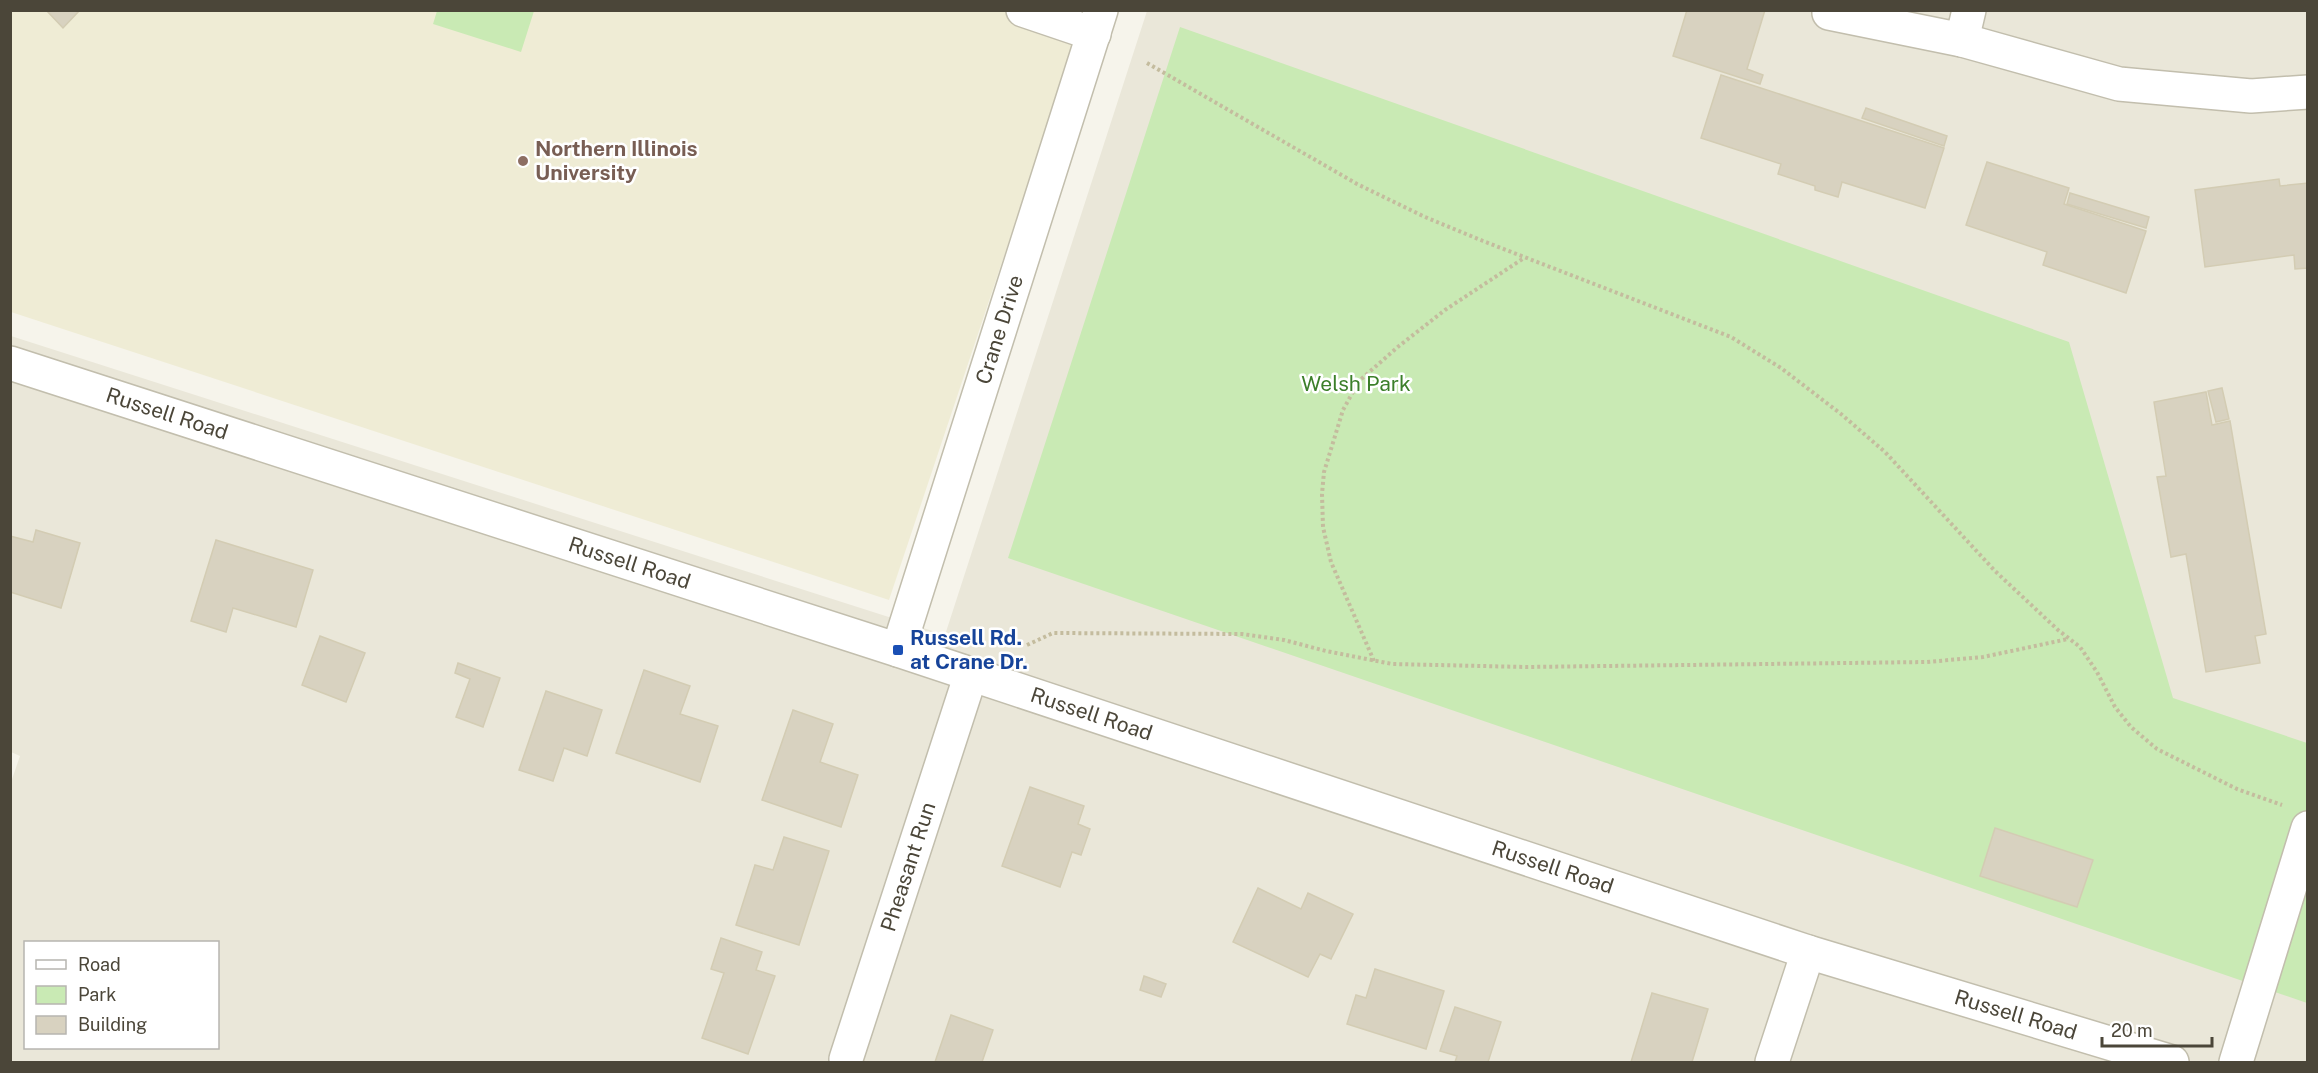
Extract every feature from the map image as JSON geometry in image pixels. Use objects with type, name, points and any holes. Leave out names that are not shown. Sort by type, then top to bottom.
[{"type":"street","points":[[1023,10],[1098,22]]},
{"type":"street","points":[[1829,13],[1966,25],[2119,84],[2251,96],[2307,92]]},
{"type":"street","name":"Crane Drive","points":[[898,650],[1098,22]]},
{"type":"street","name":"Russell Road","points":[[10,363],[898,650],[1808,952],[2172,1062]]},
{"type":"street","name":"Pheasant Run","points":[[839,1061],[971,674]]},
{"type":"street","points":[[2236,1062],[2297,817]]},
{"type":"street","points":[[1772,1062],[1808,952]]},
{"type":"path","points":[[1147,63],[1357,184],[1425,217],[1731,337],[1781,368],[1841,414],[1885,452],[1995,571],[2080,647],[2097,672],[2115,707],[2131,727],[2157,749],[2297,817]]},
{"type":"path","points":[[1374,662],[1330,562],[1323,527],[1324,472],[1343,410],[1359,381],[1391,353],[1446,310],[1525,257]]},
{"type":"path","points":[[1027,645],[1053,633],[1242,634],[1284,640],[1374,662],[1526,667],[1927,662],[1983,657],[2069,639]]},
{"type":"shaded area","name":"Northern Illinois University","points":[[11,11],[1086,11],[889,600],[11,312]]},
{"type":"shaded area","points":[[1147,11],[2307,11],[2307,1062],[11,1062],[10,785],[20,756],[11,752],[11,336],[945,635]]},
{"type":"green space","points":[[437,10],[534,11],[521,52],[433,24]]},
{"type":"green space","name":"Welsh Park","points":[[1180,27],[2069,342],[2173,698],[2307,743],[2307,1003],[1008,558]]},
{"type":"building","points":[[46,10],[80,10],[63,28]]},
{"type":"building","points":[[1687,10],[1765,10],[1747,69],[1763,75],[1760,84],[1673,56]]},
{"type":"building","points":[[1721,75],[1944,148],[1925,208],[1842,182],[1838,197],[1815,190],[1815,186],[1778,174],[1781,164],[1701,138]]},
{"type":"building","points":[[1866,108],[1947,136],[1944,146],[1862,118]]},
{"type":"building","points":[[1987,162],[2069,188],[2064,204],[2146,231],[2126,293],[2043,265],[2047,252],[1966,225]]},
{"type":"building","points":[[2279,179],[2280,186],[2308,183],[2308,268],[2295,269],[2294,255],[2205,267],[2195,190]]},
{"type":"building","points":[[2070,193],[2149,217],[2146,228],[2067,204]]},
{"type":"building","points":[[2222,388],[2229,419],[2216,422],[2208,391]]},
{"type":"building","points":[[2206,392],[2212,425],[2230,421],[2266,634],[2255,636],[2260,663],[2206,672],[2186,554],[2171,557],[2157,477],[2166,476],[2154,402]]},
{"type":"building","points":[[36,530],[80,543],[61,608],[10,592],[10,536],[33,542]]},
{"type":"building","points":[[216,540],[313,570],[296,627],[233,608],[226,632],[191,621]]},
{"type":"building","points":[[320,636],[365,653],[346,702],[302,685]]},
{"type":"building","points":[[458,663],[500,678],[483,727],[456,717],[470,679],[455,673]]},
{"type":"building","points":[[644,670],[690,686],[680,714],[718,726],[700,782],[616,753]]},
{"type":"building","points":[[546,691],[602,710],[587,756],[564,748],[553,781],[519,770]]},
{"type":"building","points":[[793,710],[833,724],[820,762],[858,775],[841,827],[762,800]]},
{"type":"building","points":[[1030,787],[1084,806],[1078,824],[1090,829],[1081,855],[1072,852],[1060,887],[1002,866]]},
{"type":"building","points":[[1995,828],[2093,860],[2077,907],[1980,876]]},
{"type":"building","points":[[784,837],[829,851],[799,945],[736,925],[755,865],[773,870]]},
{"type":"building","points":[[1258,888],[1301,909],[1308,893],[1353,914],[1331,959],[1320,954],[1308,977],[1233,942]]},
{"type":"building","points":[[721,938],[762,952],[756,970],[775,976],[748,1054],[702,1038],[724,973],[711,969]]},
{"type":"building","points":[[1375,969],[1444,991],[1426,1049],[1347,1024],[1356,995],[1366,998]]},
{"type":"building","points":[[1144,976],[1166,984],[1161,997],[1140,990]]},
{"type":"building","points":[[1652,993],[1708,1009],[1692,1062],[1631,1062]]},
{"type":"building","points":[[1455,1007],[1501,1022],[1488,1062],[1455,1062],[1457,1056],[1440,1051]]},
{"type":"building","points":[[951,1015],[993,1030],[982,1062],[935,1062]]},
{"type":"place","name":"Northern Illinois University","points":[[523,161]]},
{"type":"place","name":"Russell Rd. at Crane Dr.","points":[[898,650]]}]
